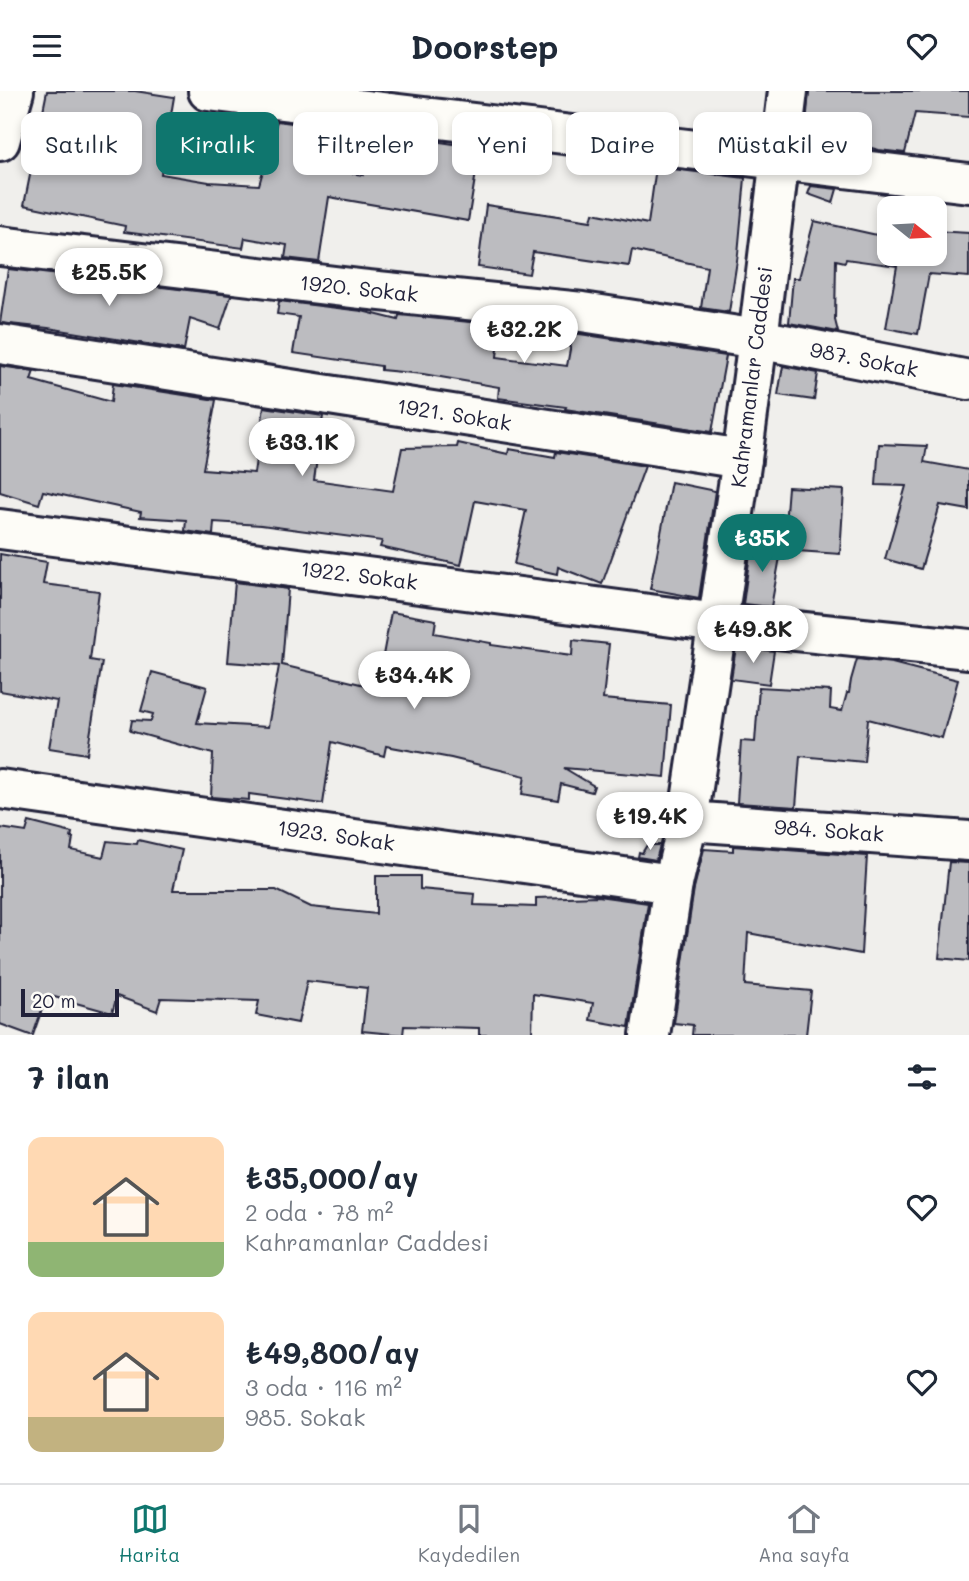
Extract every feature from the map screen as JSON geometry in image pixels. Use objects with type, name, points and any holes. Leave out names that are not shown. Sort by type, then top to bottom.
[{"type":"street","points":[[0,141],[14,91]]},
{"type":"street","points":[[208,91],[693,150]]},
{"type":"street","name":"Kahramanlar Caddesi","points":[[785,112],[788,91]]},
{"type":"street","points":[[872,172],[969,183]]},
{"type":"street","name":"Kahramanlar Caddesi","points":[[650,1035],[673,884],[688,821],[718,623],[758,339],[777,175]]},
{"type":"street","name":"1920. Sokak","points":[[0,246],[360,289],[582,312],[758,339]]},
{"type":"street","name":"987. Sokak","points":[[758,339],[969,380]]},
{"type":"street","name":"1921. Sokak","points":[[0,344],[742,459]]},
{"type":"street","name":"1922. Sokak","points":[[0,529],[718,623],[969,649]]},
{"type":"street","name":"1923. Sokak","points":[[0,789],[673,884]]},
{"type":"street","name":"984. Sokak","points":[[688,821],[969,841]]},
{"type":"building","points":[[47,91],[135,91],[174,97],[171,112],[156,112],[156,175],[209,182],[259,185],[262,175],[279,175],[279,121],[293,123],[293,175],[438,175],[438,142],[452,144],[452,175],[476,175],[468,221],[329,197],[319,262],[285,258],[287,245],[245,238],[243,248],[124,232],[125,226],[24,205],[30,175],[142,175],[142,112],[43,112]]},
{"type":"building","points":[[809,91],[969,91],[969,117],[915,113],[905,153],[872,148],[872,112],[807,112]]},
{"type":"building","points":[[679,170],[693,172],[693,175],[745,178],[729,312],[701,308],[707,267],[632,250],[629,266],[533,252],[529,274],[478,267],[486,205],[591,221],[593,213],[648,224],[655,175],[679,175]]},
{"type":"building","points":[[811,186],[837,189],[833,203],[808,194]]},
{"type":"building","points":[[814,221],[877,235],[877,263],[836,260],[835,320],[838,332],[789,323],[793,278],[799,278]]},
{"type":"building","points":[[947,232],[969,233],[969,277],[929,274],[918,334],[886,328],[897,266],[947,266]]},
{"type":"building","points":[[8,269],[231,296],[220,329],[190,319],[184,350],[0,323]]},
{"type":"building","points":[[279,301],[362,311],[398,320],[399,315],[480,323],[480,326],[500,331],[497,357],[567,366],[573,333],[726,356],[712,432],[498,398],[499,387],[381,370],[381,366],[293,353],[299,317],[277,314]]},
{"type":"building","points":[[0,366],[34,371],[31,380],[111,402],[113,384],[216,400],[203,469],[254,473],[264,407],[323,416],[314,480],[393,491],[402,448],[457,447],[458,443],[508,454],[509,449],[555,457],[556,452],[645,466],[602,584],[558,567],[557,574],[514,564],[526,510],[475,501],[461,565],[380,547],[382,541],[261,525],[214,522],[213,535],[185,531],[186,520],[140,517],[141,512],[43,491],[39,504],[0,492]]},
{"type":"building","points":[[783,366],[818,373],[814,400],[778,395]]},
{"type":"building","points":[[879,444],[927,446],[924,462],[969,470],[969,510],[940,505],[921,569],[885,559],[906,486],[876,485]]},
{"type":"building","points":[[671,482],[715,491],[699,598],[650,589]]},
{"type":"building","points":[[788,487],[844,490],[840,554],[783,550]]},
{"type":"building","points":[[752,540],[782,546],[771,607],[743,604]]},
{"type":"building","points":[[0,554],[47,562],[43,584],[99,591],[90,660],[102,662],[87,754],[49,748],[57,701],[0,691]]},
{"type":"building","points":[[235,582],[288,589],[282,665],[377,688],[391,612],[436,620],[434,633],[491,645],[572,656],[573,640],[609,644],[603,699],[671,705],[665,777],[564,768],[594,786],[592,792],[561,784],[558,800],[522,794],[525,776],[386,746],[384,756],[332,742],[323,804],[249,794],[249,800],[211,797],[213,754],[130,731],[132,720],[151,721],[153,714],[141,711],[152,672],[207,687],[197,723],[268,727],[279,666],[228,662]]},
{"type":"building","points":[[736,647],[774,651],[769,684],[731,679]]},
{"type":"building","points":[[857,659],[892,663],[958,680],[942,738],[868,719],[864,762],[800,756],[796,807],[737,803],[741,741],[755,742],[759,687],[831,691],[830,709],[842,711]]},
{"type":"building","points":[[29,822],[72,833],[71,850],[103,857],[107,841],[137,844],[138,840],[182,850],[173,890],[276,890],[311,907],[376,914],[376,876],[420,876],[420,889],[475,894],[474,905],[536,907],[536,898],[598,896],[648,903],[629,1027],[590,1020],[593,1003],[533,994],[532,1035],[479,1035],[479,1028],[404,1026],[403,1035],[362,1031],[367,988],[307,981],[298,1023],[256,1015],[259,1001],[161,998],[157,1011],[117,996],[112,1013],[47,995],[33,1035],[30,1035],[0,1024],[0,828],[26,832]]},
{"type":"building","points":[[647,845],[660,845],[656,860],[638,857],[639,852],[642,853]]},
{"type":"building","points":[[733,846],[867,856],[861,954],[748,933],[745,985],[811,991],[806,1035],[692,1035],[693,1025],[674,1023],[694,888],[704,849],[733,851]]},
{"type":"building","points":[[949,862],[969,863],[969,961],[939,958]]}]
